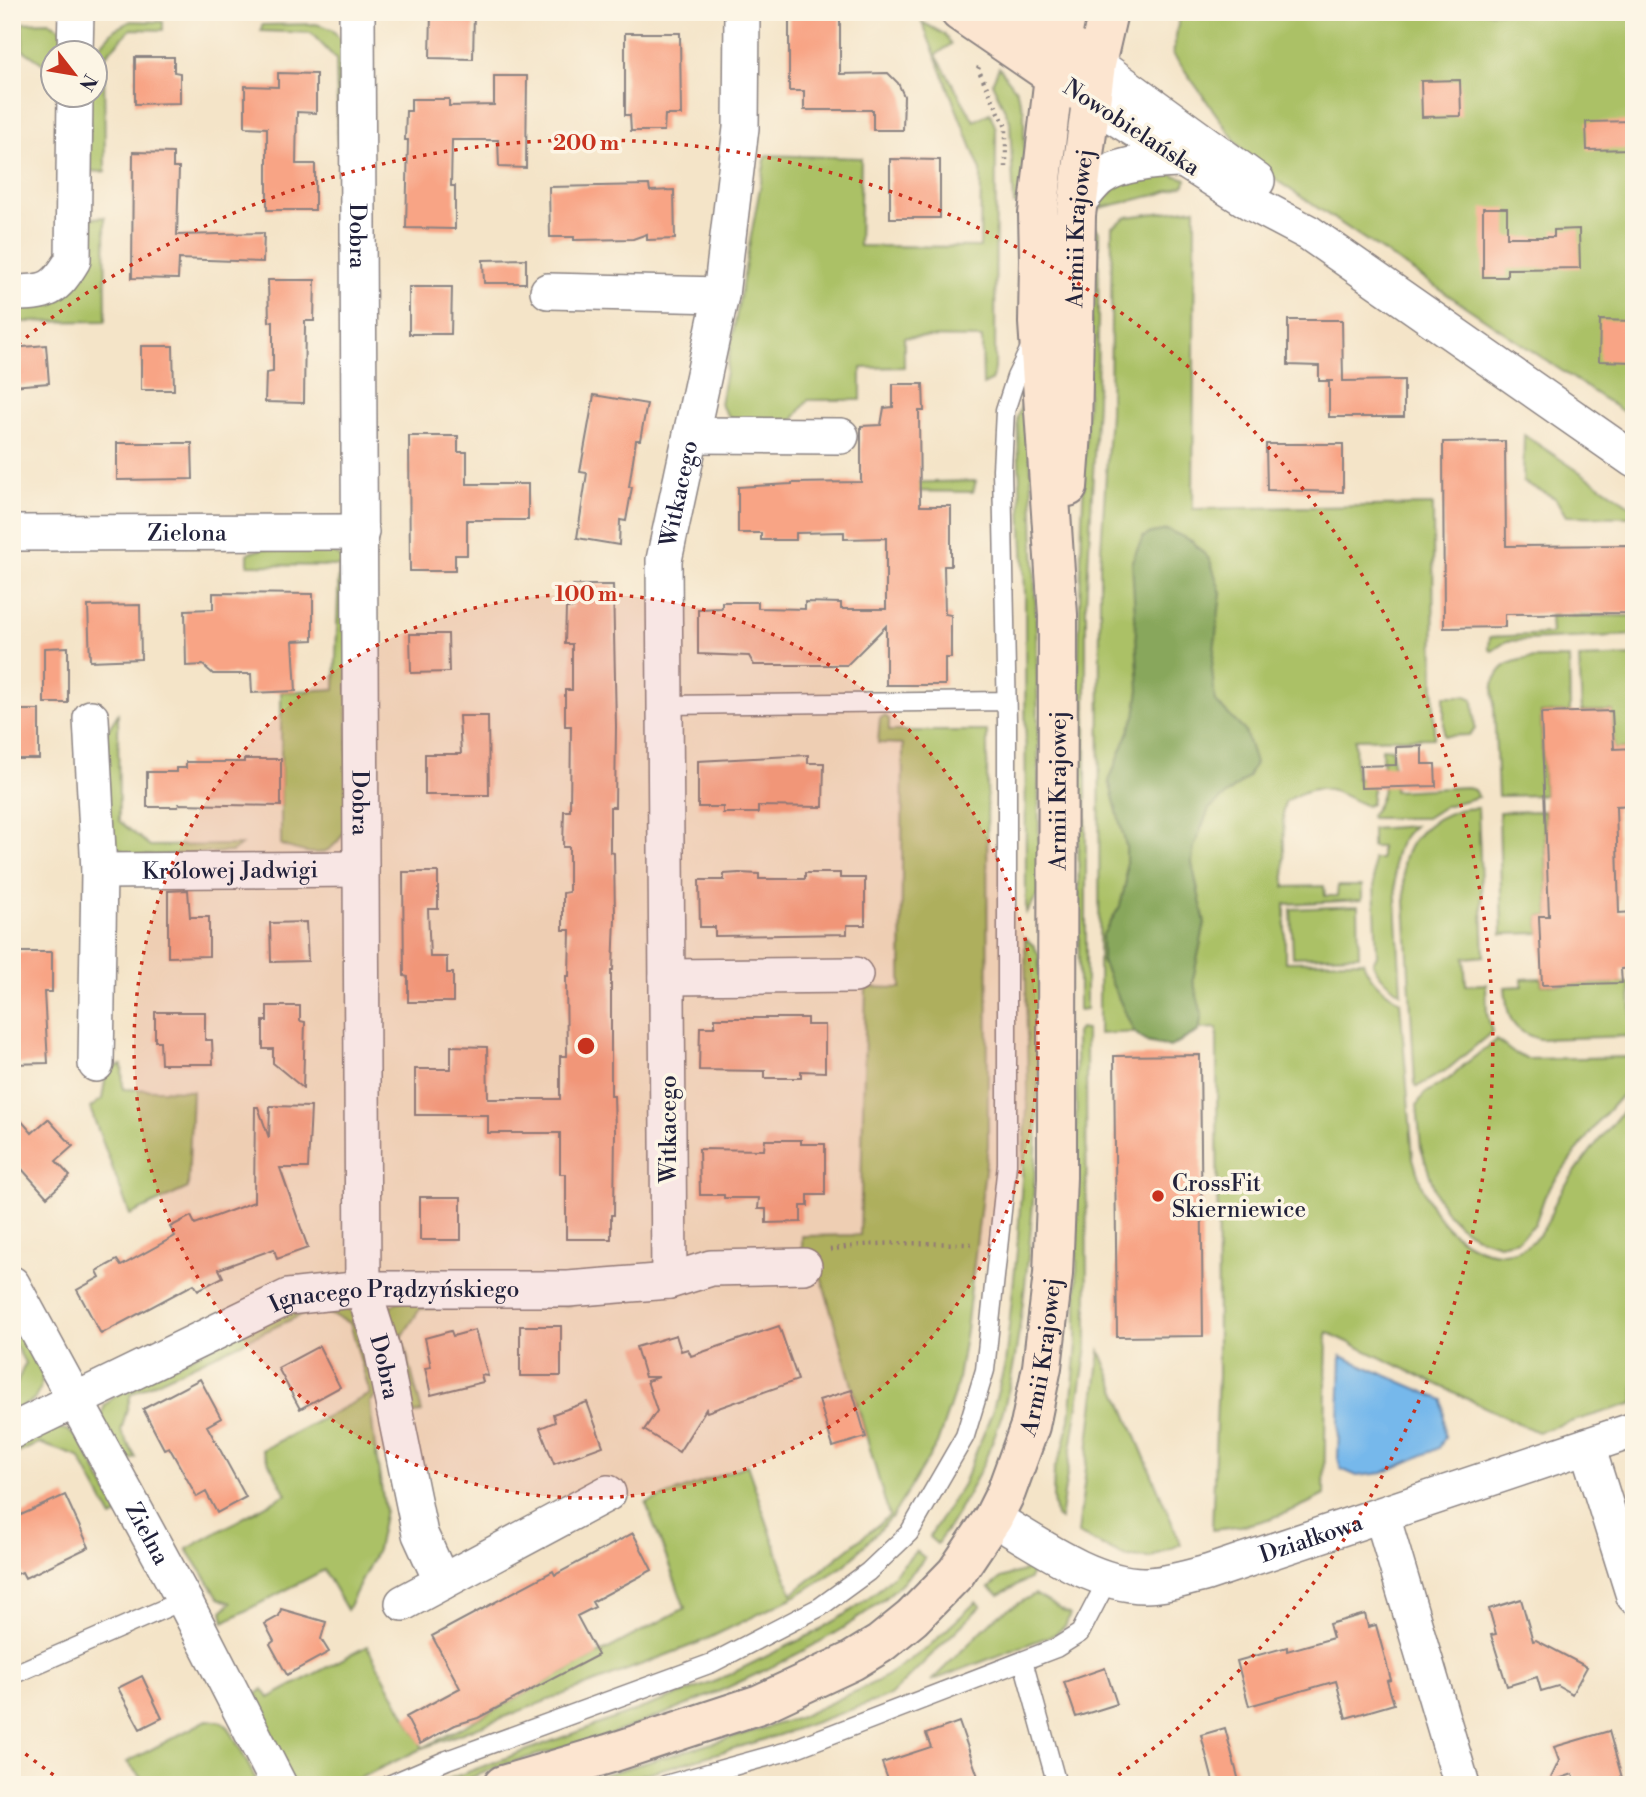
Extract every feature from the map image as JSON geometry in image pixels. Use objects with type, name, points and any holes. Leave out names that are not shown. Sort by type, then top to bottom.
[{"type":"street","points":[[75,38],[76,12]]},
{"type":"street","name":"Dobra","points":[[357,12],[363,1289],[382,1349],[420,1534],[442,1582]]},
{"type":"street","name":"Witkacego","points":[[669,1281],[664,560],[721,295],[741,128],[742,12]]},
{"type":"street","name":"Nowobielańska","points":[[960,12],[1061,43],[1091,102],[1251,202],[1309,233],[1634,460]]},
{"type":"street","name":"Nowobielańska","points":[[1015,12],[1096,64],[1257,181],[1309,233]]},
{"type":"street","name":"Armii Krajowej","points":[[1058,615],[1072,432],[1077,203],[1096,64],[1108,12]]},
{"type":"street","name":"Armii Krajowej","points":[[503,1785],[760,1704],[852,1661],[889,1637],[933,1600],[956,1573],[993,1518],[1006,1492],[1030,1426],[1042,1367],[1053,1274],[1057,1177],[1058,615],[1038,323],[1038,214],[1061,43]]},
{"type":"street","points":[[12,293],[36,293],[60,282],[73,260],[75,108]]},
{"type":"street","points":[[1077,203],[1102,176],[1154,161],[1183,160]]},
{"type":"street","points":[[548,291],[721,295]]},
{"type":"street","points":[[691,435],[841,436]]},
{"type":"street","name":"Zielona","points":[[12,533],[361,532]]},
{"type":"street","points":[[91,718],[99,871],[96,1064]]},
{"type":"street","name":"Królowej Jadwigi","points":[[99,871],[361,869]]},
{"type":"street","points":[[667,977],[855,975]]},
{"type":"street","name":"Ignacego Prądzyńskiego","points":[[12,1431],[288,1297],[363,1289],[568,1289],[669,1281],[711,1268],[798,1266]]},
{"type":"street","name":"Zielna","points":[[12,1284],[184,1600],[279,1785]]},
{"type":"street","name":"Działkowa","points":[[993,1518],[1053,1553],[1108,1579],[1146,1585],[1207,1573],[1634,1430]]},
{"type":"street","points":[[1587,1446],[1634,1596]]},
{"type":"street","points":[[403,1604],[608,1493]]},
{"type":"street","points":[[1382,1516],[1462,1785]]},
{"type":"lane","points":[[389,1785],[447,1760],[712,1662],[820,1607],[868,1573],[909,1533],[965,1436],[985,1370],[1007,1164],[1007,701],[1002,469],[1004,426],[1005,411],[1038,323]]},
{"type":"lane","points":[[665,705],[1007,701]]},
{"type":"lane","points":[[665,1785],[788,1751],[1056,1648],[1080,1633],[1108,1579]]},
{"type":"lane","points":[[12,1675],[184,1600]]},
{"type":"lane","points":[[1023,1661],[1057,1785]]},
{"type":"path","points":[[978,69],[1006,127],[1007,175]]},
{"type":"path","points":[[798,1266],[804,1256],[842,1247],[983,1244]]},
{"type":"green space","points":[[1180,12],[1634,12],[1634,419],[1252,164],[1173,54]]},
{"type":"green space","points":[[131,21],[163,22],[163,30],[131,29],[108,53],[107,38],[115,29]]},
{"type":"green space","points":[[49,22],[60,28],[63,38],[38,38],[38,60],[23,50],[22,23]]},
{"type":"green space","points":[[922,22],[944,34],[951,44],[936,55],[974,121],[990,113],[996,129],[995,369],[991,381],[983,385],[982,338],[904,337],[904,367],[861,368],[861,400],[808,400],[793,420],[731,420],[720,404],[766,155],[861,158],[859,246],[980,247],[981,171]]},
{"type":"green space","points":[[316,24],[332,29],[342,42],[343,150],[338,149],[336,59],[311,33],[261,31],[262,25]]},
{"type":"green space","points":[[999,67],[1016,90],[1024,111],[1025,204],[1014,204],[1010,121],[992,83]]},
{"type":"green space","points":[[89,108],[104,108],[105,172],[88,171]]},
{"type":"green space","points":[[1164,172],[1186,179],[1185,185],[1160,194],[1100,208],[1100,204],[1115,188],[1128,180]]},
{"type":"green space","points":[[1195,208],[1193,509],[1433,505],[1434,738],[1355,739],[1356,778],[1374,779],[1371,804],[1366,806],[1326,789],[1308,791],[1285,802],[1285,887],[1324,886],[1325,896],[1337,896],[1338,886],[1362,886],[1362,900],[1285,904],[1285,962],[1363,961],[1378,985],[1400,1001],[1413,1158],[1417,1171],[1426,1196],[1440,1219],[1459,1238],[1481,1249],[1509,1252],[1527,1246],[1535,1239],[1545,1227],[1566,1185],[1634,1098],[1634,1403],[1537,1432],[1327,1332],[1324,1495],[1270,1518],[1242,1526],[1212,1530],[1218,1375],[1217,1028],[1099,1034],[1100,565],[1110,412],[1112,227],[1127,217]]},
{"type":"green space","points":[[105,217],[106,321],[12,322],[12,305],[53,305],[69,293],[87,226],[92,218]]},
{"type":"green space","points":[[1095,226],[1099,232],[1097,401],[1086,605],[1086,1009],[1079,1010],[1078,682]]},
{"type":"green space","points":[[1027,392],[1037,642],[1039,893],[1026,913],[1025,593],[1017,417]]},
{"type":"green space","points":[[1524,435],[1634,508],[1634,520],[1629,517],[1566,516],[1555,498],[1523,482]]},
{"type":"green space","points":[[976,481],[973,492],[890,491],[889,483]]},
{"type":"green space","points":[[1168,530],[1192,541],[1210,560],[1221,593],[1212,668],[1215,701],[1245,731],[1255,763],[1248,777],[1209,809],[1194,847],[1192,863],[1205,923],[1193,980],[1202,1014],[1199,1031],[1170,1047],[1146,1042],[1134,1032],[1102,962],[1102,936],[1120,906],[1126,881],[1126,846],[1109,781],[1135,716],[1139,690],[1132,561],[1143,537]]},
{"type":"green space","points":[[266,548],[328,550],[341,557],[347,568],[348,825],[335,845],[321,853],[303,852],[281,845],[281,692],[335,689],[339,566],[248,565],[248,553]]},
{"type":"green space","points":[[1550,616],[1634,616],[1634,635],[1507,641],[1492,651],[1489,649],[1490,637],[1551,634]]},
{"type":"green space","points":[[1634,656],[1634,748],[1614,749],[1612,711],[1582,711],[1579,658]]},
{"type":"green space","points":[[1569,658],[1570,712],[1541,713],[1544,795],[1498,796],[1493,684],[1502,669],[1516,661]]},
{"type":"green space","points":[[1444,696],[1466,696],[1473,699],[1475,729],[1469,735],[1444,736]]},
{"type":"green space","points":[[118,714],[119,821],[150,846],[241,845],[232,852],[141,856],[123,852],[109,839],[106,733]]},
{"type":"green space","points":[[885,716],[889,719],[889,731],[987,731],[988,1145],[957,1385],[937,1444],[892,1517],[845,1565],[798,1595],[703,1641],[423,1748],[685,1608],[646,1503],[747,1465],[792,1594],[889,1516],[817,1262],[802,1251],[802,1236],[860,1235],[866,987],[901,988],[903,744],[878,743],[880,718]]},
{"type":"green space","points":[[1382,748],[1392,749],[1394,791],[1466,787],[1474,790],[1478,797],[1445,806],[1426,818],[1371,818],[1382,792]]},
{"type":"green space","points":[[1478,808],[1484,956],[1464,958],[1466,985],[1486,984],[1487,1014],[1492,1032],[1448,1069],[1417,1087],[1403,864],[1415,838],[1430,824],[1459,810]]},
{"type":"green space","points":[[1544,811],[1549,916],[1539,916],[1540,933],[1502,934],[1499,812]]},
{"type":"green space","points":[[1414,826],[1400,842],[1394,862],[1401,993],[1384,980],[1373,963],[1377,955],[1373,859],[1381,859],[1381,847],[1372,847],[1372,829]]},
{"type":"green space","points":[[1358,906],[1359,955],[1293,957],[1291,909]]},
{"type":"green space","points":[[1025,938],[1039,955],[1039,1079],[1033,1203],[1018,1338],[1004,1409],[992,1442],[972,1487],[937,1544],[929,1537],[963,1484],[992,1413],[1005,1364],[1017,1250],[1028,1094]]},
{"type":"green space","points":[[1541,978],[1542,985],[1630,983],[1632,1036],[1539,1039],[1521,1031],[1509,1014],[1505,987],[1522,986],[1522,979]]},
{"type":"green space","points":[[1079,1029],[1086,1030],[1087,1347],[1060,1520],[1056,1517],[1053,1499],[1054,1470],[1064,1446],[1070,1419],[1077,1344],[1076,1033]]},
{"type":"green space","points":[[1497,1040],[1512,1052],[1527,1059],[1634,1057],[1633,1083],[1599,1121],[1546,1193],[1535,1224],[1518,1240],[1499,1244],[1474,1236],[1459,1225],[1437,1197],[1421,1148],[1417,1105],[1424,1094],[1452,1077]]},
{"type":"green space","points":[[122,1065],[123,1089],[192,1091],[188,1188],[130,1215],[90,1108],[102,1099],[107,1068]]},
{"type":"green space","points":[[398,1301],[572,1305],[420,1309],[402,1337],[422,1412],[405,1416],[383,1320],[388,1309]]},
{"type":"green space","points":[[335,1302],[354,1313],[379,1393],[370,1402],[385,1510],[377,1550],[347,1610],[324,1570],[224,1622],[222,1611],[231,1603],[219,1598],[187,1549],[286,1494],[262,1450],[370,1394],[350,1323],[316,1308],[131,1394],[121,1431],[136,1458],[122,1463],[99,1421],[105,1405],[118,1392],[279,1314]]},
{"type":"green space","points":[[12,1317],[43,1376],[34,1400],[12,1412],[12,1396],[25,1363],[12,1339]]},
{"type":"green space","points":[[1100,1351],[1181,1544],[1150,1558],[1126,1557],[1078,1534]]},
{"type":"green space","points":[[53,1427],[67,1430],[80,1440],[119,1514],[112,1518],[79,1457],[39,1443],[12,1456],[12,1443]]},
{"type":"green space","points":[[916,1551],[925,1558],[908,1577],[869,1610],[827,1638],[759,1673],[616,1732],[465,1779],[432,1785],[714,1682],[814,1633],[852,1610],[882,1587]]},
{"type":"green space","points":[[1029,1569],[1033,1571],[1029,1579],[999,1595],[989,1588],[1001,1578]]},
{"type":"green space","points":[[1035,1594],[1070,1615],[1065,1626],[1055,1634],[931,1681],[997,1616]]},
{"type":"green space","points":[[976,1602],[981,1606],[890,1696],[779,1735],[605,1785],[569,1785],[798,1718],[880,1680],[926,1649]]},
{"type":"green space","points":[[367,1646],[423,1748],[345,1785],[291,1785],[253,1703],[263,1689],[269,1698]]},
{"type":"green space","points":[[207,1720],[222,1722],[229,1728],[259,1785],[147,1785],[127,1762]]},
{"type":"water","points":[[1341,1356],[1443,1400],[1445,1437],[1439,1448],[1383,1473],[1357,1476],[1341,1469],[1338,1458]]},
{"type":"building","points":[[431,12],[474,12],[473,59],[430,58]]},
{"type":"building","points":[[789,12],[840,12],[840,74],[888,73],[898,83],[904,96],[903,130],[873,130],[873,110],[804,110],[804,91],[789,91]]},
{"type":"building","points":[[625,33],[680,33],[681,115],[665,115],[664,131],[631,131],[630,115],[625,115]]},
{"type":"building","points":[[135,57],[174,57],[174,72],[180,73],[180,103],[135,104]]},
{"type":"building","points":[[278,73],[316,74],[316,113],[297,112],[296,164],[315,164],[315,210],[267,210],[267,128],[245,127],[245,86],[278,87]]},
{"type":"building","points":[[494,76],[527,76],[526,168],[499,167],[498,140],[452,140],[451,186],[455,186],[455,229],[406,228],[406,111],[411,111],[411,99],[449,99],[449,106],[494,105]]},
{"type":"building","points":[[1460,80],[1461,116],[1422,117],[1421,81]]},
{"type":"building","points":[[1634,121],[1634,149],[1587,150],[1586,122]]},
{"type":"building","points":[[133,152],[173,153],[173,168],[179,168],[177,235],[264,233],[263,262],[179,259],[178,279],[132,278]]},
{"type":"building","points":[[890,159],[940,160],[940,218],[890,218]]},
{"type":"building","points":[[649,185],[650,191],[674,190],[675,239],[647,240],[647,234],[633,239],[574,240],[574,237],[550,237],[549,187]]},
{"type":"building","points":[[1483,208],[1507,208],[1507,237],[1554,237],[1554,230],[1579,229],[1580,268],[1507,269],[1507,277],[1483,277]]},
{"type":"building","points":[[526,259],[526,283],[484,283],[483,260]]},
{"type":"building","points":[[268,280],[315,280],[314,321],[305,321],[304,403],[265,402],[266,373],[273,372],[273,321],[269,322]]},
{"type":"building","points":[[409,287],[452,287],[451,334],[409,334]]},
{"type":"building","points":[[1288,320],[1342,320],[1343,381],[1404,380],[1404,417],[1329,417],[1329,381],[1319,381],[1319,366],[1288,365]]},
{"type":"building","points":[[1600,320],[1634,321],[1634,362],[1599,361]]},
{"type":"building","points":[[46,345],[49,383],[12,386],[12,348]]},
{"type":"building","points":[[141,346],[173,346],[174,390],[141,390]]},
{"type":"building","points":[[893,384],[923,384],[924,411],[919,411],[920,506],[951,506],[951,566],[944,566],[945,614],[951,615],[951,658],[945,658],[945,685],[886,685],[886,626],[847,665],[754,665],[749,656],[698,654],[698,609],[722,608],[722,602],[758,602],[758,608],[805,609],[805,602],[841,603],[841,609],[886,609],[886,538],[844,539],[844,532],[796,533],[796,540],[761,540],[761,533],[738,533],[738,487],[861,482],[861,426],[881,425],[884,408],[893,407]]},
{"type":"building","points":[[594,395],[647,404],[640,440],[636,440],[626,521],[620,520],[619,545],[577,538],[587,473],[580,472]]},
{"type":"building","points":[[409,436],[458,436],[458,452],[467,452],[467,484],[528,484],[528,520],[467,520],[467,555],[455,555],[455,571],[410,571]]},
{"type":"building","points":[[1505,441],[1506,546],[1634,545],[1634,613],[1505,614],[1505,627],[1444,628],[1443,442]]},
{"type":"building","points":[[117,443],[192,443],[193,479],[117,480]]},
{"type":"building","points":[[1266,444],[1343,444],[1343,492],[1267,490]]},
{"type":"building","points":[[573,585],[613,585],[616,726],[615,807],[610,807],[610,852],[614,853],[611,1096],[614,1096],[615,1131],[614,1215],[611,1215],[611,1239],[566,1239],[566,1174],[560,1174],[560,1133],[488,1133],[488,1115],[415,1115],[415,1069],[451,1069],[451,1046],[487,1047],[488,1099],[560,1099],[560,1056],[567,1056],[566,976],[569,976],[570,930],[563,930],[563,893],[569,892],[569,847],[563,847],[564,811],[570,811],[571,726],[565,726],[565,690],[572,690],[572,644],[565,644],[566,608],[573,608]]},
{"type":"building","points":[[213,593],[313,594],[313,640],[293,641],[296,691],[252,693],[251,674],[213,674],[203,665],[186,666],[185,610],[213,609]]},
{"type":"building","points":[[140,605],[141,659],[90,661],[88,606]]},
{"type":"building","points":[[410,634],[448,634],[449,672],[411,673]]},
{"type":"building","points":[[68,647],[68,703],[44,703],[44,648]]},
{"type":"building","points":[[12,710],[39,710],[39,759],[12,759]]},
{"type":"building","points":[[1612,711],[1614,749],[1634,748],[1634,805],[1616,806],[1619,913],[1634,912],[1634,968],[1621,969],[1622,983],[1542,985],[1539,916],[1549,916],[1541,713]]},
{"type":"building","points":[[459,716],[488,716],[489,795],[425,795],[425,754],[461,754]]},
{"type":"building","points":[[1422,746],[1422,764],[1435,764],[1436,786],[1361,788],[1360,766],[1396,765],[1396,747]]},
{"type":"building","points":[[808,755],[808,763],[824,763],[823,807],[758,806],[758,813],[723,813],[723,807],[698,807],[698,761]]},
{"type":"building","points":[[244,759],[281,759],[281,806],[179,804],[178,807],[147,807],[147,772],[176,772],[176,768],[186,768],[186,762],[244,762]]},
{"type":"building","points":[[403,872],[438,872],[438,909],[428,909],[430,957],[447,957],[447,973],[453,973],[453,1002],[408,1002],[408,977],[404,976]]},
{"type":"building","points":[[805,873],[840,873],[840,878],[865,878],[865,925],[847,925],[847,934],[715,936],[715,927],[700,927],[699,880],[724,880],[724,874],[759,874],[759,879],[805,879]]},
{"type":"building","points":[[188,890],[190,917],[209,917],[209,956],[168,957],[168,891]]},
{"type":"building","points":[[306,922],[308,961],[271,962],[270,923]]},
{"type":"building","points":[[14,952],[52,952],[52,992],[44,992],[48,1063],[12,1064]]},
{"type":"building","points":[[267,1006],[300,1006],[300,1021],[305,1022],[303,1088],[273,1063],[273,1049],[263,1049],[263,1021],[267,1021]]},
{"type":"building","points":[[155,1012],[205,1012],[205,1040],[212,1040],[213,1064],[161,1064],[160,1041],[155,1041]]},
{"type":"building","points":[[715,1018],[807,1018],[807,1025],[825,1025],[825,1072],[801,1071],[801,1078],[765,1078],[765,1071],[699,1070],[700,1027],[715,1027]]},
{"type":"building","name":"CrossFit Skierniewice","points":[[1200,1055],[1203,1336],[1117,1337],[1114,1056]]},
{"type":"building","points":[[270,1106],[311,1107],[308,1168],[280,1168],[308,1248],[277,1259],[274,1249],[219,1269],[223,1277],[198,1290],[194,1284],[101,1334],[77,1290],[100,1277],[97,1271],[117,1260],[121,1266],[175,1236],[170,1227],[191,1216],[195,1224],[254,1202],[255,1107],[258,1107],[269,1138]]},
{"type":"building","points":[[12,1110],[32,1133],[48,1119],[73,1146],[56,1161],[70,1176],[47,1197],[12,1158]]},
{"type":"building","points":[[765,1140],[801,1140],[801,1144],[825,1144],[825,1195],[808,1195],[808,1206],[801,1206],[801,1222],[766,1223],[766,1209],[758,1209],[759,1198],[700,1195],[699,1149],[764,1150]]},
{"type":"building","points":[[420,1197],[461,1197],[461,1240],[420,1240]]},
{"type":"building","points":[[520,1326],[561,1326],[561,1376],[520,1376]]},
{"type":"building","points":[[779,1326],[798,1380],[707,1412],[706,1409],[679,1452],[644,1430],[657,1411],[647,1381],[659,1377],[645,1377],[636,1347],[676,1335],[681,1351],[688,1349],[691,1356]]},
{"type":"building","points":[[475,1330],[488,1376],[481,1375],[483,1382],[431,1395],[425,1368],[431,1367],[425,1338],[451,1331],[453,1336]]},
{"type":"building","points":[[319,1346],[340,1387],[300,1409],[278,1368]]},
{"type":"building","points":[[200,1379],[221,1418],[207,1426],[246,1497],[217,1513],[206,1492],[197,1497],[169,1447],[164,1449],[143,1409]]},
{"type":"building","points":[[852,1390],[866,1437],[833,1447],[819,1400]]},
{"type":"building","points":[[587,1402],[603,1446],[554,1464],[540,1428],[555,1422],[553,1414]]},
{"type":"building","points":[[65,1495],[89,1547],[25,1578],[22,1572],[12,1576],[12,1519]]},
{"type":"building","points":[[633,1533],[652,1570],[592,1602],[595,1607],[577,1616],[598,1655],[478,1718],[455,1725],[420,1744],[406,1717],[460,1688],[432,1636],[553,1571],[555,1575]]},
{"type":"building","points":[[1521,1599],[1533,1641],[1536,1640],[1587,1667],[1572,1694],[1558,1686],[1541,1691],[1537,1677],[1507,1686],[1491,1635],[1496,1634],[1489,1609]]},
{"type":"building","points":[[281,1609],[326,1622],[321,1639],[329,1652],[287,1675],[270,1644],[274,1641],[265,1624],[279,1616]]},
{"type":"building","points":[[1365,1614],[1368,1627],[1376,1625],[1391,1680],[1387,1681],[1394,1704],[1346,1718],[1336,1681],[1249,1706],[1237,1661],[1333,1638],[1329,1624]]},
{"type":"building","points":[[1105,1668],[1117,1704],[1076,1717],[1064,1682]]},
{"type":"building","points":[[142,1676],[162,1718],[140,1729],[118,1688]]},
{"type":"building","points":[[959,1722],[981,1785],[890,1785],[882,1763],[931,1747],[926,1734]]},
{"type":"building","points":[[1225,1728],[1240,1785],[1214,1785],[1201,1735]]},
{"type":"building","points":[[1609,1731],[1624,1785],[1576,1785],[1573,1774],[1549,1782],[1559,1761],[1554,1747]]},
{"type":"place","name":"CrossFit Skierniewice","points":[[1158,1196]]}]
